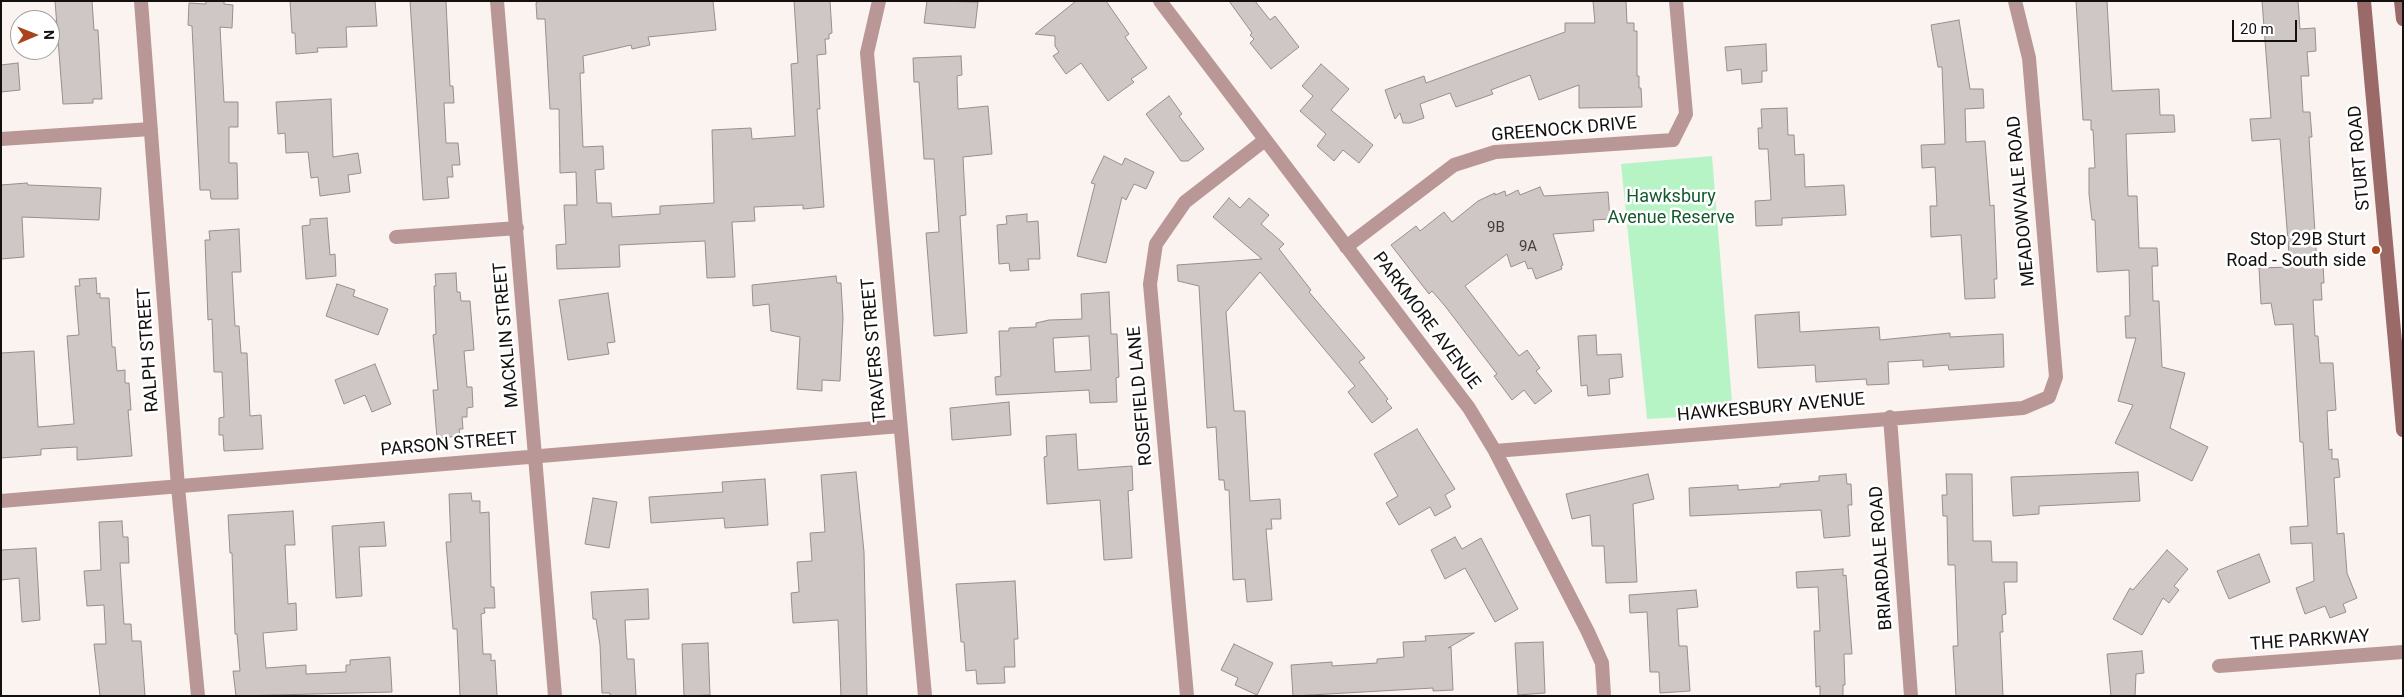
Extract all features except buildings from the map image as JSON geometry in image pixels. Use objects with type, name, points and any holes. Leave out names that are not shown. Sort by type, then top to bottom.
[{"type":"main road","name":"STURT ROAD","points":[[2364,1],[2403,430]]},
{"type":"main road","points":[[2401,1],[2403,19]]},
{"type":"street","name":"RALPH STREET","points":[[140,1],[178,487],[198,696]]},
{"type":"street","name":"MACKLIN STREET","points":[[497,1],[555,696]]},
{"type":"street","name":"TRAVERS STREET","points":[[879,1],[867,53],[925,696]]},
{"type":"street","name":"PARKMORE AVENUE","points":[[1160,1],[1469,408],[1495,451],[1588,632],[1602,663],[1604,696]]},
{"type":"street","name":"GREENOCK DRIVE","points":[[1346,247],[1454,165],[1495,152],[1673,140],[1686,114],[1676,1]]},
{"type":"street","name":"MEADOWVALE ROAD","points":[[2015,1],[2029,58],[2056,377],[2049,398]]},
{"type":"street","points":[[1,139],[151,129]]},
{"type":"street","name":"ROSEFIELD LANE","points":[[1187,696],[1150,284],[1156,244],[1185,202],[1265,140]]},
{"type":"street","points":[[396,237],[517,228]]},
{"type":"street","name":"HAWKESBURY AVENUE","points":[[1495,451],[1890,417],[2023,408],[2049,398]]},
{"type":"street","name":"BRIARDALE ROAD","points":[[1890,417],[1911,696]]},
{"type":"street","name":"PARSON STREET","points":[[1,501],[900,426]]},
{"type":"street","name":"THE PARKWAY","points":[[2219,666],[2403,652]]},
{"type":"green space","name":"Hawksbury Avenue Reserve","points":[[1712,156],[1733,414],[1647,419],[1621,164]]},
{"type":"place","name":"Stop 29B Sturt Road - South side","points":[[2376,250]]}]
